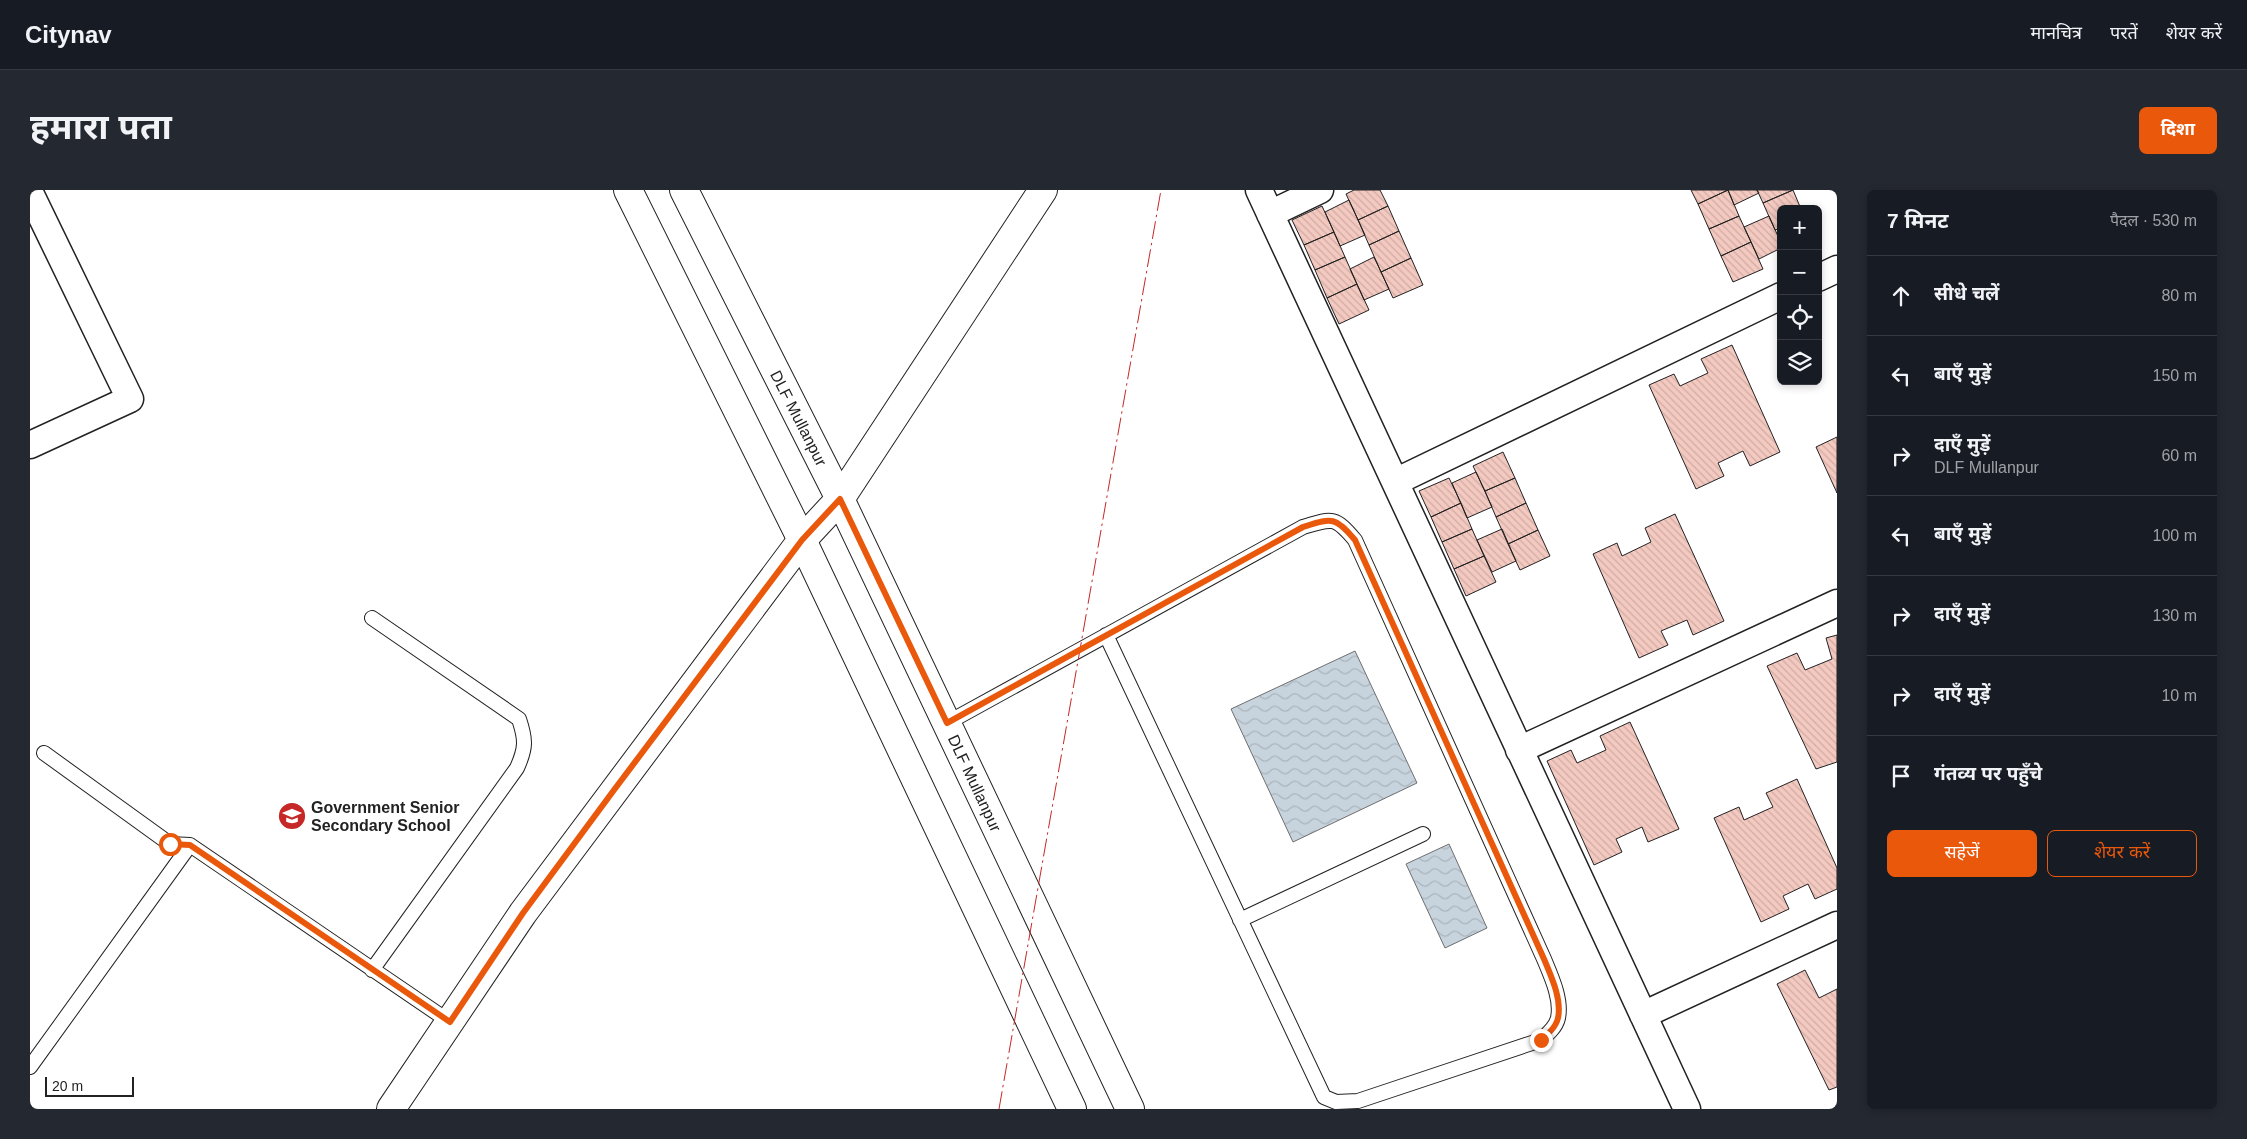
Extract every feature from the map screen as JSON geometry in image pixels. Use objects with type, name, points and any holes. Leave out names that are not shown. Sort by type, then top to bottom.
[{"type":"main road","points":[[628,190],[802,540],[1072,1109]]},
{"type":"main road","name":"DLF Mullanpur","points":[[684,190],[840,499],[1130,1109]]},
{"type":"main road","points":[[391,1109],[523,913],[802,540],[840,499],[1043,190]]},
{"type":"street","points":[[1259,190],[1687,1109]]},
{"type":"street","points":[[1270,214],[1320,190]]},
{"type":"street","points":[[30,193],[130,399],[30,445]]},
{"type":"street","points":[[1822,276],[1837,269]]},
{"type":"street","points":[[1395,482],[1777,298]]},
{"type":"street","points":[[1520,750],[1837,603]]},
{"type":"street","points":[[1643,1015],[1837,925]]},
{"type":"lane","points":[[947,723],[1106,635],[1303,527],[1325,520],[1340,523],[1355,540],[1544,959],[1558,1002],[1558,1018],[1552,1030],[1541,1040],[1358,1101],[1336,1102],[1324,1097],[1106,635]]},
{"type":"lane","points":[[372,618],[519,719],[524,735],[525,751],[517,768],[372,970]]},
{"type":"lane","points":[[44,753],[170,844],[190,845],[450,1022]]},
{"type":"lane","points":[[1240,920],[1423,834]]},
{"type":"lane","points":[[30,1068],[190,845]]},
{"type":"water","points":[[1355,651],[1417,783],[1293,842],[1231,709]]},
{"type":"water","points":[[1449,844],[1487,928],[1445,948],[1406,864]]},
{"type":"building","points":[[1354,190],[1380,190],[1388,206],[1358,220],[1346,194]]},
{"type":"building","points":[[1691,190],[1728,190],[1698,204]]},
{"type":"building","points":[[1728,190],[1739,216],[1709,229],[1698,204]]},
{"type":"building","points":[[1728,190],[1757,190],[1759,193],[1734,205]]},
{"type":"building","points":[[1757,190],[1793,190],[1763,203]]},
{"type":"building","points":[[1793,190],[1799,205],[1777,205],[1777,229],[1775,230],[1763,203]]},
{"type":"building","points":[[1349,200],[1365,235],[1340,246],[1325,212]]},
{"type":"building","points":[[1322,206],[1334,232],[1304,245],[1292,220]]},
{"type":"building","points":[[1388,206],[1399,231],[1369,245],[1358,220]]},
{"type":"building","points":[[1739,216],[1751,242],[1721,256],[1709,229]]},
{"type":"building","points":[[1769,216],[1777,234],[1777,250],[1759,259],[1744,227]]},
{"type":"building","points":[[1399,231],[1411,258],[1381,272],[1369,245]]},
{"type":"building","points":[[1334,232],[1345,257],[1315,270],[1304,245]]},
{"type":"building","points":[[1751,242],[1763,269],[1733,282],[1721,256]]},
{"type":"building","points":[[1345,257],[1357,284],[1327,298],[1315,270]]},
{"type":"building","points":[[1374,257],[1389,289],[1364,300],[1350,269]]},
{"type":"building","points":[[1411,258],[1423,285],[1393,298],[1381,272]]},
{"type":"building","points":[[1357,284],[1369,310],[1339,324],[1327,298]]},
{"type":"building","points":[[1732,345],[1780,452],[1750,466],[1743,451],[1718,463],[1724,476],[1696,489],[1649,385],[1674,374],[1680,386],[1708,373],[1701,359]]},
{"type":"building","points":[[1837,437],[1837,493],[1816,447]]},
{"type":"building","points":[[1503,452],[1515,478],[1485,491],[1473,466]]},
{"type":"building","points":[[1476,472],[1492,507],[1467,518],[1452,483]]},
{"type":"building","points":[[1449,478],[1461,503],[1431,517],[1419,491]]},
{"type":"building","points":[[1515,478],[1526,503],[1496,517],[1485,491]]},
{"type":"building","points":[[1461,503],[1472,529],[1442,542],[1431,517]]},
{"type":"building","points":[[1526,503],[1538,530],[1508,544],[1496,517]]},
{"type":"building","points":[[1675,514],[1724,621],[1693,635],[1687,620],[1661,631],[1668,645],[1639,658],[1593,554],[1617,543],[1622,556],[1651,542],[1645,528]]},
{"type":"building","points":[[1472,529],[1484,556],[1454,569],[1442,542]]},
{"type":"building","points":[[1502,529],[1516,561],[1492,572],[1477,540]]},
{"type":"building","points":[[1538,530],[1550,556],[1520,570],[1508,544]]},
{"type":"building","points":[[1484,556],[1496,582],[1466,596],[1454,569]]},
{"type":"building","points":[[1837,635],[1837,762],[1816,769],[1767,666],[1797,653],[1805,670],[1832,659],[1826,638]]},
{"type":"building","points":[[1630,722],[1679,829],[1648,842],[1642,827],[1616,839],[1622,852],[1594,865],[1547,761],[1571,750],[1577,763],[1606,750],[1600,736]]},
{"type":"building","points":[[1797,779],[1837,868],[1837,889],[1815,899],[1808,884],[1783,896],[1789,909],[1761,922],[1714,818],[1739,807],[1744,820],[1773,807],[1766,793]]},
{"type":"building","points":[[1805,970],[1819,998],[1837,989],[1837,1087],[1829,1090],[1777,984]]},
{"type":"power","points":[[999,1109],[1161,190]]},
{"type":"place","name":"Government Senior Secondary School","points":[[292,816]]},
{"type":"route","points":[[170,844],[190,845],[450,1022],[523,913],[614,790],[802,540],[840,499],[947,723],[1303,527],[1325,520],[1340,523],[1355,540],[1544,959],[1553,981],[1558,1002],[1558,1018],[1552,1030],[1541,1040]]}]
